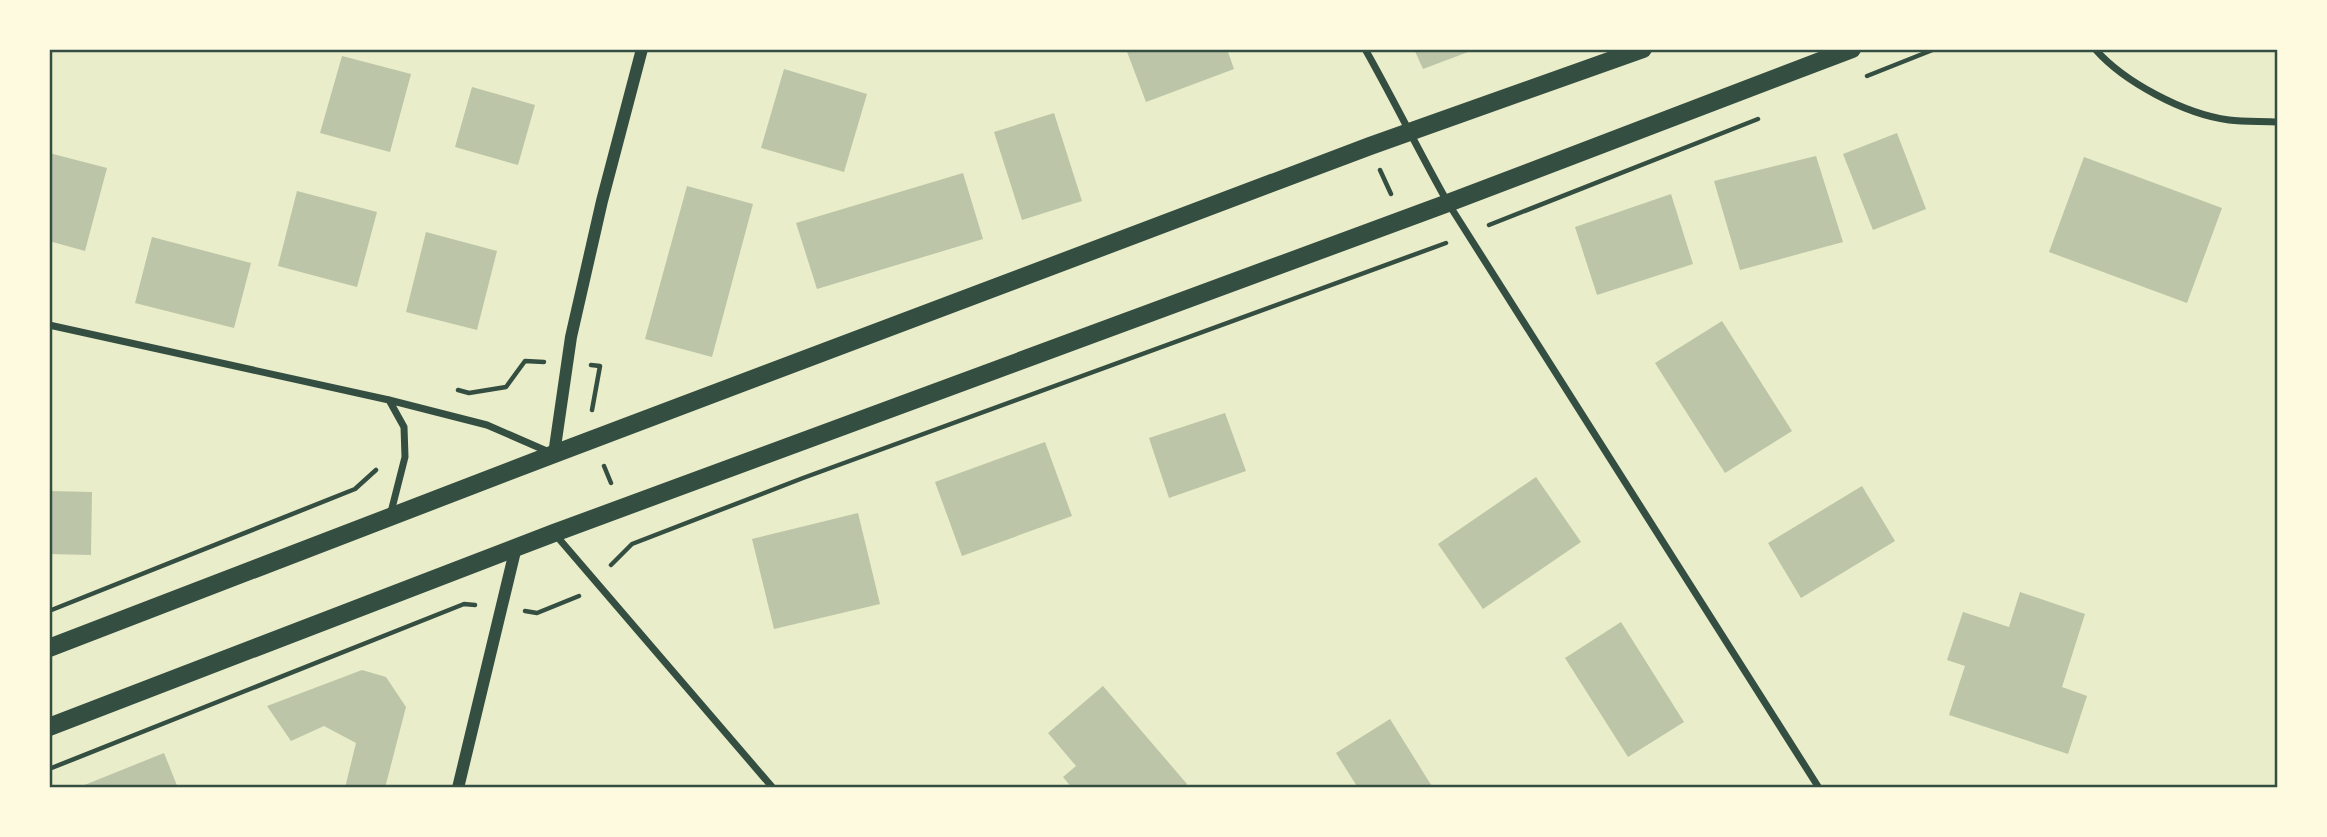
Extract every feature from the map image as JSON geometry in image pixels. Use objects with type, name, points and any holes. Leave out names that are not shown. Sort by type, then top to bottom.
[{"type":"main road","points":[[49,648],[554,454],[1408,132],[1643,49]]},
{"type":"main road","points":[[49,727],[516,547],[1448,203],[1852,49]]},
{"type":"street","points":[[49,325],[389,400],[487,425],[554,454],[571,337],[602,201],[642,49]]},
{"type":"street","points":[[1365,49],[1448,203],[1819,788]]},
{"type":"street","points":[[2095,49],[2138,86],[2181,106],[2226,119],[2278,122]]},
{"type":"street","points":[[389,400],[404,427],[405,457],[390,517]]},
{"type":"street","points":[[554,533],[773,788]]},
{"type":"street","points":[[458,788],[516,547]]},
{"type":"path","points":[[1857,80],[1935,49]]},
{"type":"path","points":[[49,769],[464,604],[537,613],[577,598],[632,544],[803,478],[1423,253],[1767,116]]},
{"type":"path","points":[[456,390],[469,393],[506,387],[525,361],[600,366],[592,412]]},
{"type":"path","points":[[49,611],[355,489],[375,471],[382,459]]},
{"type":"building","points":[[1126,49],[1227,49],[1234,69],[1146,102]]},
{"type":"building","points":[[1414,49],[1476,49],[1423,69]]},
{"type":"building","points":[[342,56],[411,74],[390,152],[320,133]]},
{"type":"building","points":[[784,69],[867,94],[844,172],[761,148]]},
{"type":"building","points":[[472,87],[535,105],[518,165],[455,147]]},
{"type":"building","points":[[1054,113],[1082,201],[1022,220],[994,132]]},
{"type":"building","points":[[1897,133],[1926,209],[1873,230],[1843,154]]},
{"type":"building","points":[[49,153],[107,168],[85,251],[49,241]]},
{"type":"building","points":[[1816,156],[1843,242],[1740,270],[1714,181]]},
{"type":"building","points":[[2084,157],[2222,208],[2187,303],[2049,252]]},
{"type":"building","points":[[963,173],[983,239],[817,289],[796,223]]},
{"type":"building","points":[[687,186],[753,204],[712,357],[645,339]]},
{"type":"building","points":[[297,191],[377,212],[357,287],[278,266]]},
{"type":"building","points":[[1671,194],[1693,264],[1597,295],[1575,227]]},
{"type":"building","points":[[426,232],[497,251],[477,330],[406,312]]},
{"type":"building","points":[[152,237],[251,263],[234,328],[135,303]]},
{"type":"building","points":[[1722,321],[1792,431],[1725,473],[1655,363]]},
{"type":"building","points":[[1225,413],[1246,471],[1169,498],[1149,438]]},
{"type":"building","points":[[1045,442],[1072,516],[962,556],[935,482]]},
{"type":"building","points":[[1536,477],[1581,542],[1483,609],[1438,544]]},
{"type":"building","points":[[1862,486],[1895,541],[1801,598],[1768,543]]},
{"type":"building","points":[[49,491],[92,492],[91,555],[49,554]]},
{"type":"building","points":[[858,513],[880,604],[774,629],[752,539]]},
{"type":"building","points":[[2020,592],[2085,614],[2062,687],[2087,696],[2068,754],[1949,715],[1965,666],[1947,660],[1963,612],[2009,627]]},
{"type":"building","points":[[1621,622],[1684,722],[1628,757],[1565,658]]},
{"type":"building","points":[[362,670],[386,677],[406,707],[385,788],[345,788],[356,743],[324,726],[291,741],[267,706]]},
{"type":"building","points":[[1103,686],[1187,784],[1183,788],[1072,788],[1063,777],[1076,766],[1048,733]]},
{"type":"building","points":[[1390,719],[1433,788],[1358,788],[1336,753]]},
{"type":"building","points":[[164,753],[178,788],[77,788]]}]
